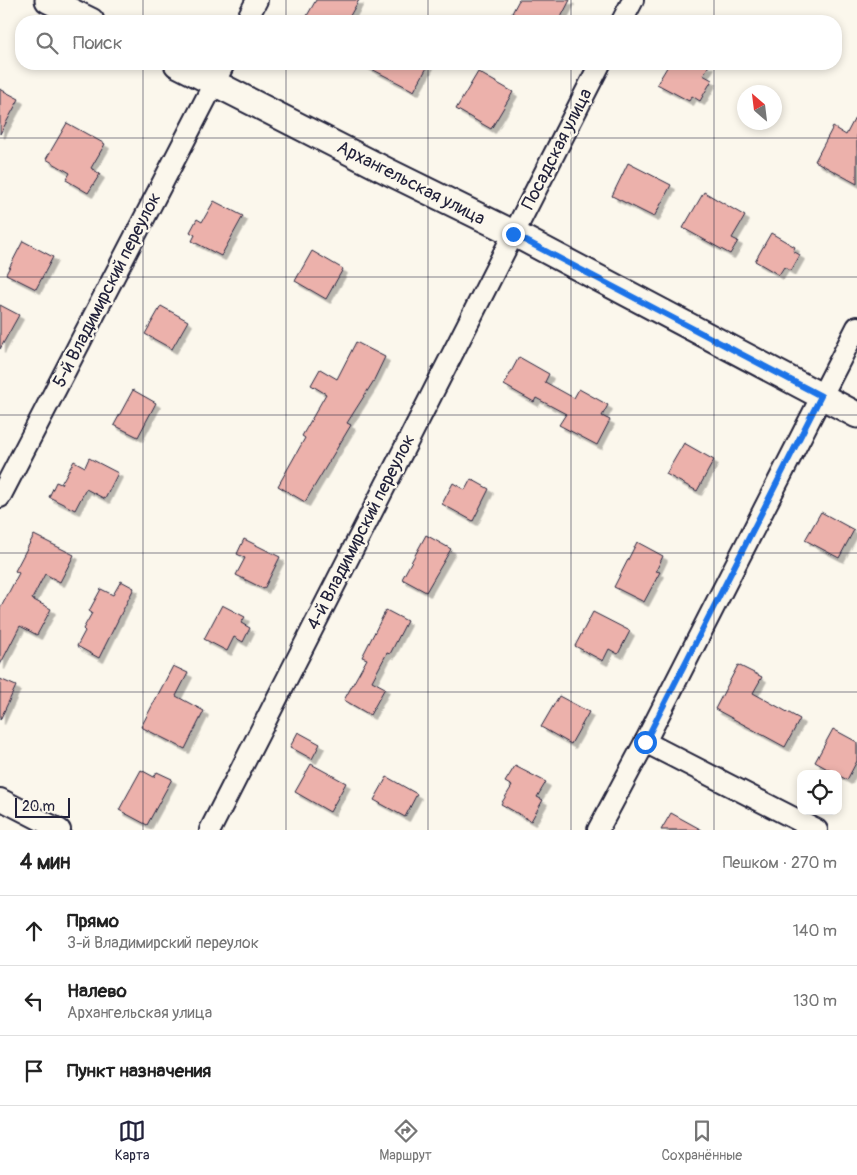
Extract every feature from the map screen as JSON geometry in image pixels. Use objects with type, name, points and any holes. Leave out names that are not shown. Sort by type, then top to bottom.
[{"type":"street","points":[[48,0],[79,15]]},
{"type":"street","points":[[249,15],[257,0]]},
{"type":"street","points":[[625,15],[633,0]]},
{"type":"street","name":"Архангельская улица","points":[[205,70],[219,73],[389,172],[513,234],[857,415]]},
{"type":"street","name":"Посадская улица","points":[[513,234],[597,70]]},
{"type":"street","name":"5-й Владимирский переулок","points":[[0,497],[219,73]]},
{"type":"street","name":"4-й Владимирский переулок","points":[[210,830],[513,234]]},
{"type":"street","points":[[598,830],[857,328]]},
{"type":"street","points":[[645,742],[817,830]]},
{"type":"street","points":[[0,799],[60,830]]},
{"type":"building","points":[[316,0],[359,0],[350,15],[307,15]]},
{"type":"building","points":[[519,0],[570,0],[562,15],[516,15],[512,13]]},
{"type":"building","points":[[374,70],[426,70],[414,91]]},
{"type":"building","points":[[665,70],[706,70],[703,75],[712,80],[700,101],[692,96],[689,101],[657,84]]},
{"type":"building","points":[[478,72],[513,92],[491,129],[456,109]]},
{"type":"building","points":[[0,89],[19,99],[0,134]]},
{"type":"building","points":[[857,114],[857,184],[815,161],[833,127],[846,135]]},
{"type":"building","points":[[67,123],[105,144],[91,168],[100,174],[88,193],[66,180],[70,173],[46,159]]},
{"type":"building","points":[[628,163],[671,185],[654,217],[612,196]]},
{"type":"building","points":[[704,192],[745,216],[732,238],[738,241],[730,254],[683,228]]},
{"type":"building","points":[[214,201],[243,216],[221,256],[192,241],[195,235],[190,232],[197,219],[202,222]]},
{"type":"building","points":[[771,233],[795,247],[793,251],[800,255],[791,271],[784,267],[779,275],[755,261]]},
{"type":"building","points":[[23,241],[53,257],[36,289],[6,274]]},
{"type":"building","points":[[312,251],[343,269],[326,299],[295,281]]},
{"type":"building","points":[[0,305],[19,315],[0,349]]},
{"type":"building","points":[[161,306],[188,321],[172,349],[145,334]]},
{"type":"building","points":[[356,342],[385,357],[373,382],[347,423],[351,425],[305,502],[278,486],[305,438],[302,436],[326,394],[311,385],[320,369],[337,379]]},
{"type":"building","points":[[519,357],[549,374],[545,382],[574,398],[579,389],[608,405],[602,416],[610,420],[597,445],[559,425],[566,414],[536,398],[534,402],[504,385]]},
{"type":"building","points":[[133,390],[156,403],[138,437],[114,425]]},
{"type":"building","points":[[684,443],[714,460],[697,491],[666,474]]},
{"type":"building","points":[[89,458],[118,473],[105,499],[86,489],[75,510],[49,497],[56,482],[61,484],[74,461],[85,467]]},
{"type":"building","points":[[471,479],[489,489],[473,521],[442,504],[453,483],[465,490]]},
{"type":"building","points":[[821,512],[854,530],[839,558],[805,540]]},
{"type":"building","points":[[34,535],[74,555],[60,582],[45,574],[32,599],[51,609],[37,635],[20,626],[0,665],[0,609],[19,573],[15,571]]},
{"type":"building","points":[[426,535],[451,549],[426,592],[402,579]]},
{"type":"building","points":[[244,539],[280,557],[264,589],[236,575],[245,558],[237,554]]},
{"type":"building","points":[[637,542],[663,556],[656,571],[660,572],[644,602],[614,587]]},
{"type":"building","points":[[121,581],[134,588],[99,658],[77,646],[85,631],[83,629],[92,613],[89,611],[101,589],[113,595]]},
{"type":"building","points":[[222,605],[245,617],[241,623],[250,628],[243,642],[234,637],[227,651],[204,639]]},
{"type":"building","points":[[386,610],[407,621],[390,654],[387,653],[372,681],[385,688],[370,715],[344,700],[367,659],[362,657]]},
{"type":"building","points":[[593,612],[630,631],[618,654],[609,649],[603,661],[575,646]]},
{"type":"building","points":[[738,665],[762,677],[753,693],[800,719],[785,747],[715,709]]},
{"type":"building","points":[[173,666],[188,673],[176,696],[204,711],[185,749],[141,727]]},
{"type":"building","points":[[0,679],[16,686],[0,720]]},
{"type":"building","points":[[559,696],[589,712],[571,744],[541,727]]},
{"type":"building","points":[[833,729],[857,742],[857,761],[847,780],[842,777],[842,770],[829,770],[815,762]]},
{"type":"building","points":[[298,732],[320,744],[312,759],[290,747]]},
{"type":"building","points":[[311,764],[346,783],[330,812],[295,792]]},
{"type":"building","points":[[515,766],[546,782],[537,797],[543,800],[531,821],[501,804],[512,786],[505,782]]},
{"type":"building","points":[[141,770],[154,777],[157,772],[172,779],[147,825],[119,810]]},
{"type":"building","points":[[387,777],[417,794],[405,817],[374,800]]},
{"type":"building","points":[[671,813],[702,830],[661,830]]},
{"type":"route","points":[[513,234],[821,396],[645,742]]}]
